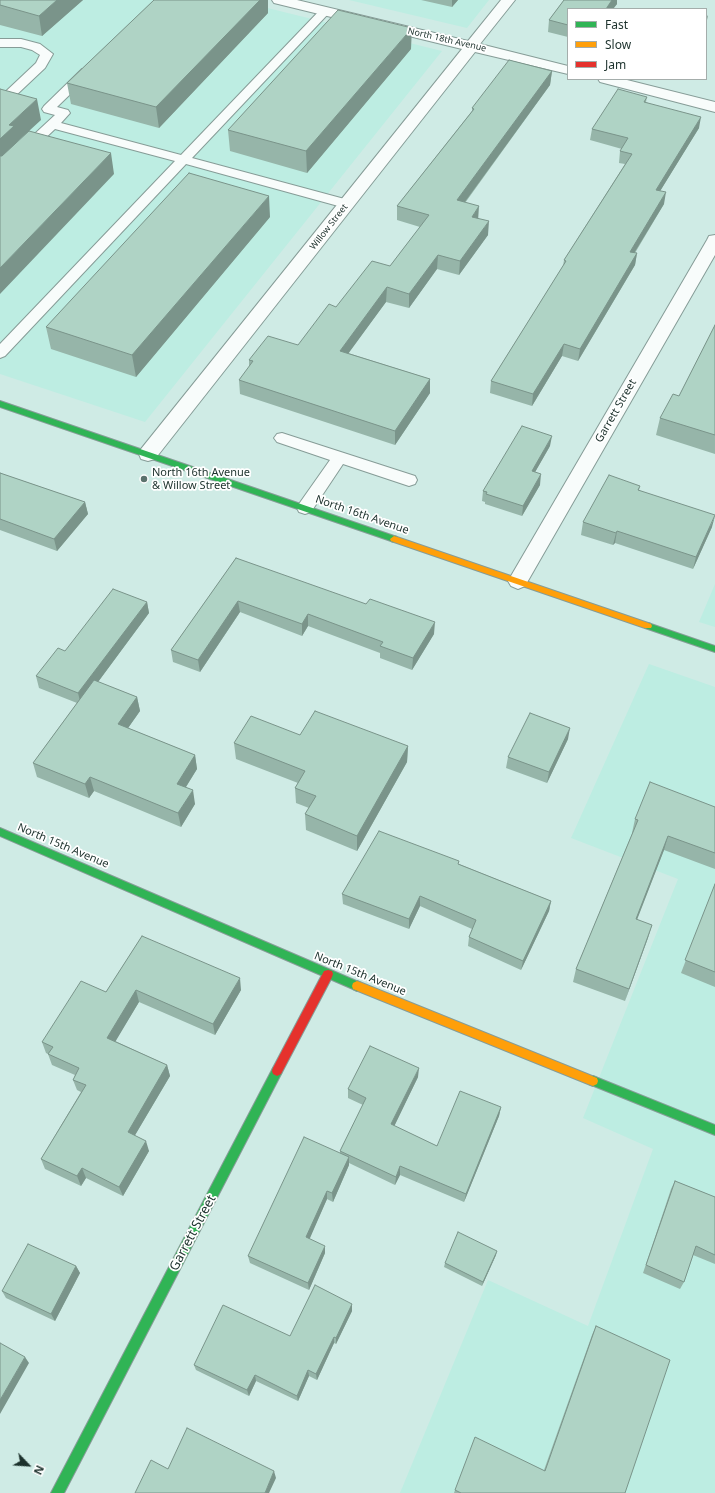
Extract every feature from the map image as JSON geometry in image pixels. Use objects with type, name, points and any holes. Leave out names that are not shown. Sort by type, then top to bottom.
[{"type":"street","name":"North 18th Avenue","points":[[279,0],[567,70]]},
{"type":"street","name":"Willow Street","points":[[148,454],[508,0]]},
{"type":"street","points":[[609,80],[715,107]]},
{"type":"street","name":"Garrett Street","points":[[518,581],[715,240]]},
{"type":"street","name":"North 16th Avenue","points":[[0,404],[715,649]]},
{"type":"street","name":"North 15th Avenue","points":[[0,832],[328,974],[715,1130]]},
{"type":"street","name":"Garrett Street","points":[[57,1493],[328,974]]},
{"type":"lane","points":[[0,353],[325,11]]},
{"type":"lane","points":[[0,43],[21,43],[36,47],[47,54],[41,65],[3,97]]},
{"type":"lane","points":[[48,108],[93,65]]},
{"type":"lane","points":[[3,97],[20,101]]},
{"type":"lane","points":[[0,173],[64,113],[34,105]]},
{"type":"lane","points":[[52,124],[347,204]]},
{"type":"lane","points":[[282,438],[409,480]]},
{"type":"lane","points":[[305,508],[340,457]]},
{"type":"shaded area","points":[[0,0],[235,0],[442,51],[145,422],[0,374]]},
{"type":"shaded area","points":[[349,0],[489,0],[467,28]]},
{"type":"shaded area","points":[[715,584],[715,627],[699,622]]},
{"type":"shaded area","points":[[649,664],[715,687],[715,1493],[400,1493],[488,1280],[588,1326],[653,1149],[583,1118],[678,879],[571,838]]},
{"type":"building","points":[[0,0],[57,0],[39,16],[0,5]]},
{"type":"building","points":[[154,0],[260,0],[156,107],[67,83]]},
{"type":"building","points":[[564,0],[612,0],[607,8],[567,8],[567,25],[549,20]]},
{"type":"building","points":[[338,10],[412,28],[306,151],[228,130]]},
{"type":"building","points":[[509,60],[552,71],[457,200],[479,206],[472,217],[489,221],[460,261],[438,255],[409,294],[387,287],[340,351],[430,379],[395,431],[239,380],[253,361],[249,360],[268,336],[298,345],[329,304],[336,307],[372,261],[390,266],[429,215],[397,206],[474,109],[472,108]]},
{"type":"building","points":[[0,89],[37,99],[9,125],[14,126],[0,139]]},
{"type":"building","points":[[618,89],[647,97],[644,102],[701,117],[656,190],[666,192],[630,252],[637,253],[580,349],[564,344],[533,394],[491,381],[566,261],[564,260],[632,154],[620,151],[628,138],[592,129]]},
{"type":"building","points":[[29,131],[111,153],[0,268],[0,156],[2,156]]},
{"type":"building","points":[[189,173],[269,196],[132,355],[46,327]]},
{"type":"building","points":[[715,325],[715,435],[660,418],[673,394],[679,396]]},
{"type":"building","points":[[522,426],[552,436],[532,471],[541,474],[523,506],[486,494],[487,492],[483,491]]},
{"type":"building","points":[[0,473],[85,502],[54,539],[0,519]]},
{"type":"building","points":[[609,475],[640,486],[638,490],[715,515],[696,557],[617,531],[616,533],[583,522]]},
{"type":"building","points":[[236,558],[366,604],[370,599],[435,622],[413,658],[380,646],[383,642],[308,614],[302,624],[238,601],[198,660],[171,650]]},
{"type":"building","points":[[113,589],[147,602],[78,693],[36,676],[58,648],[65,651]]},
{"type":"building","points":[[94,680],[137,697],[118,724],[195,755],[177,784],[193,790],[178,813],[90,777],[85,784],[33,763]]},
{"type":"building","points":[[315,711],[408,746],[357,836],[305,814],[316,796],[295,788],[305,771],[234,743],[251,716],[300,735]]},
{"type":"building","points":[[530,713],[570,728],[549,772],[508,757]]},
{"type":"building","points":[[650,782],[715,807],[715,853],[668,836],[636,919],[652,925],[629,989],[576,969],[638,820],[635,819]]},
{"type":"building","points":[[379,831],[459,861],[458,864],[551,901],[523,961],[469,937],[476,920],[420,896],[409,919],[342,894]]},
{"type":"building","points":[[715,884],[715,972],[685,960]]},
{"type":"building","points":[[142,936],[240,978],[213,1024],[136,990],[107,1038],[167,1065],[128,1132],[146,1141],[119,1187],[82,1168],[77,1176],[41,1159],[86,1085],[73,1080],[79,1068],[48,1054],[53,1047],[42,1042],[81,981],[106,992]]},
{"type":"building","points":[[370,1046],[419,1068],[391,1124],[437,1146],[460,1091],[501,1107],[466,1194],[400,1166],[396,1177],[340,1151],[366,1098],[348,1089]]},
{"type":"building","points":[[304,1137],[349,1157],[332,1193],[327,1191],[306,1237],[325,1246],[308,1283],[248,1256]]},
{"type":"building","points":[[675,1181],[715,1197],[715,1255],[696,1246],[684,1282],[646,1265]]},
{"type":"building","points":[[458,1232],[497,1251],[483,1282],[445,1263]]},
{"type":"building","points":[[28,1244],[76,1266],[51,1314],[2,1291]]},
{"type":"building","points":[[315,1285],[352,1304],[336,1338],[334,1337],[316,1374],[308,1370],[297,1396],[255,1375],[247,1390],[194,1365],[223,1305],[290,1336]]},
{"type":"building","points":[[596,1326],[670,1360],[625,1493],[461,1493],[455,1490],[475,1437],[545,1471]]},
{"type":"building","points":[[0,1343],[25,1357],[0,1400]]},
{"type":"building","points":[[187,1428],[274,1471],[265,1493],[135,1493],[151,1460],[168,1469]]},
{"type":"traffic: fast","points":[[0,404],[394,539]]},
{"type":"traffic: fast","points":[[648,626],[715,649]]},
{"type":"traffic: fast","points":[[0,832],[357,986]]},
{"type":"traffic: fast","points":[[57,1493],[277,1071]]},
{"type":"traffic: fast","points":[[593,1081],[715,1130]]},
{"type":"traffic: slow","points":[[394,539],[648,626]]},
{"type":"traffic: slow","points":[[357,986],[593,1081]]},
{"type":"traffic: jam","points":[[277,1071],[328,974]]},
{"type":"place","name":"North 16th Avenue & Willow Street","points":[[144,479]]}]
